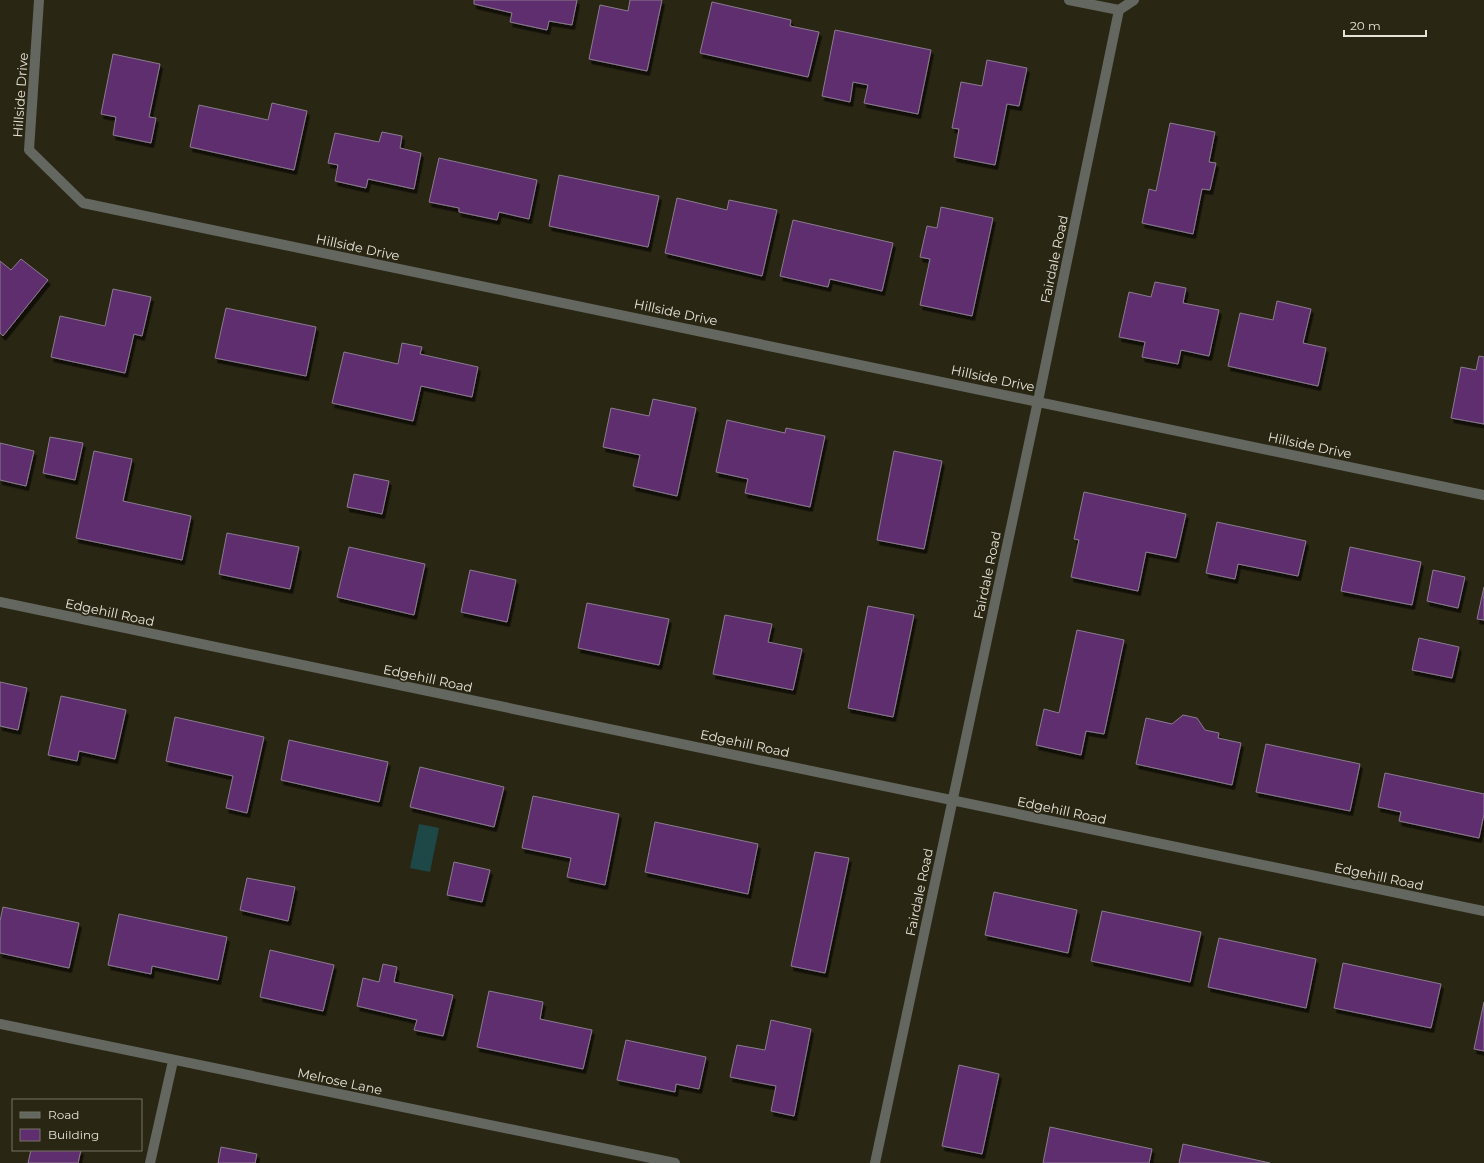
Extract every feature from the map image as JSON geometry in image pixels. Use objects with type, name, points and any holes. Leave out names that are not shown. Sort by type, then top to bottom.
[{"type":"street","name":"Hillside Drive","points":[[39,0],[29,150],[83,203],[1484,494]]},
{"type":"street","points":[[1069,0],[1119,10],[1134,0]]},
{"type":"street","name":"Fairdale Road","points":[[875,1163],[1038,401],[1119,10]]},
{"type":"street","name":"Edgehill Road","points":[[0,602],[1484,911]]},
{"type":"street","name":"Melrose Lane","points":[[0,1024],[173,1061],[675,1163]]},
{"type":"street","points":[[150,1163],[173,1061]]},
{"type":"water","points":[[419,824],[439,828],[430,872],[410,868]]},
{"type":"building","points":[[474,0],[577,0],[572,25],[549,21],[547,30],[510,22],[512,13],[474,4]]},
{"type":"building","points":[[630,0],[662,0],[647,71],[589,59],[600,5],[628,11]]},
{"type":"building","points":[[712,2],[791,20],[790,26],[819,32],[808,77],[700,53]]},
{"type":"building","points":[[835,30],[931,50],[918,114],[864,103],[868,85],[853,82],[850,102],[822,96]]},
{"type":"building","points":[[113,54],[160,64],[149,117],[156,118],[151,143],[113,135],[116,117],[101,114]]},
{"type":"building","points":[[987,60],[1027,68],[1019,106],[1007,104],[995,165],[954,157],[959,129],[952,128],[961,82],[982,86]]},
{"type":"building","points":[[272,103],[307,111],[294,170],[190,147],[199,105],[268,120]]},
{"type":"building","points":[[1170,123],[1215,132],[1209,162],[1216,163],[1210,190],[1202,189],[1193,234],[1142,223],[1149,189],[1156,191]]},
{"type":"building","points":[[382,132],[402,136],[400,148],[421,153],[414,189],[368,179],[366,188],[335,181],[338,165],[328,163],[335,133],[379,142]]},
{"type":"building","points":[[439,158],[537,180],[529,219],[499,212],[497,220],[459,212],[459,208],[429,202]]},
{"type":"building","points":[[559,175],[659,196],[648,247],[549,226]]},
{"type":"building","points":[[677,198],[727,210],[729,200],[777,210],[762,276],[665,253]]},
{"type":"building","points":[[941,207],[993,218],[972,316],[920,305],[930,259],[920,257],[927,226],[937,228]]},
{"type":"building","points":[[793,220],[893,243],[882,291],[830,279],[828,287],[780,276]]},
{"type":"building","points":[[21,259],[48,280],[3,336],[0,333],[0,261],[11,270]]},
{"type":"building","points":[[1155,282],[1186,288],[1183,303],[1219,310],[1209,356],[1181,350],[1178,364],[1142,357],[1145,342],[1119,337],[1129,292],[1151,297]]},
{"type":"building","points":[[113,289],[151,297],[142,336],[134,334],[125,373],[51,357],[60,316],[105,326]]},
{"type":"building","points":[[1277,301],[1311,309],[1303,343],[1326,348],[1318,386],[1228,366],[1240,313],[1273,320]]},
{"type":"building","points":[[226,308],[316,327],[306,376],[215,358]]},
{"type":"building","points":[[402,343],[422,347],[420,354],[478,367],[472,397],[421,386],[413,421],[332,403],[344,352],[398,364]]},
{"type":"building","points":[[1479,356],[1484,357],[1484,424],[1451,418],[1461,367],[1476,370]]},
{"type":"building","points":[[653,399],[696,408],[677,496],[633,486],[640,455],[603,447],[611,408],[649,416]]},
{"type":"building","points":[[727,420],[785,433],[786,428],[825,436],[810,507],[745,493],[748,479],[716,472]]},
{"type":"building","points":[[50,437],[83,443],[75,480],[43,473]]},
{"type":"building","points":[[0,443],[34,451],[26,486],[0,480]]},
{"type":"building","points":[[94,451],[132,459],[123,501],[191,516],[182,560],[76,538]]},
{"type":"building","points":[[894,451],[942,461],[924,549],[877,540]]},
{"type":"building","points":[[354,474],[389,481],[382,514],[347,507]]},
{"type":"building","points":[[1084,492],[1186,514],[1176,558],[1146,552],[1138,591],[1071,577],[1079,540],[1074,539]]},
{"type":"building","points":[[1217,522],[1306,541],[1298,576],[1238,564],[1235,579],[1206,573]]},
{"type":"building","points":[[227,533],[299,547],[290,589],[219,574]]},
{"type":"building","points":[[349,547],[425,564],[414,615],[337,597]]},
{"type":"building","points":[[1350,547],[1421,562],[1412,605],[1341,591]]},
{"type":"building","points":[[470,570],[516,580],[507,622],[461,612]]},
{"type":"building","points":[[1433,570],[1465,577],[1458,608],[1427,601]]},
{"type":"building","points":[[1484,587],[1484,620],[1477,619]]},
{"type":"building","points":[[587,603],[669,619],[659,665],[578,648]]},
{"type":"building","points":[[868,606],[914,615],[893,717],[848,708]]},
{"type":"building","points":[[725,615],[772,624],[768,642],[802,649],[793,690],[713,674]]},
{"type":"building","points":[[1077,630],[1124,640],[1104,734],[1086,731],[1081,755],[1036,745],[1044,709],[1059,713]]},
{"type":"building","points":[[1419,638],[1459,647],[1452,678],[1412,670]]},
{"type":"building","points":[[0,682],[27,688],[18,730],[0,726]]},
{"type":"building","points":[[61,696],[126,710],[115,759],[79,751],[77,761],[48,755]]},
{"type":"building","points":[[1183,715],[1197,718],[1205,730],[1219,733],[1218,738],[1241,743],[1232,785],[1136,764],[1146,718],[1172,724]]},
{"type":"building","points":[[175,717],[264,737],[247,813],[226,808],[233,776],[166,761]]},
{"type":"building","points":[[289,740],[388,762],[379,802],[281,780]]},
{"type":"building","points":[[1266,744],[1360,764],[1350,811],[1256,792]]},
{"type":"building","points":[[420,767],[504,787],[494,827],[410,807]]},
{"type":"building","points":[[1385,773],[1484,794],[1484,814],[1479,838],[1399,821],[1401,812],[1378,807]]},
{"type":"building","points":[[533,796],[619,814],[605,885],[567,877],[571,858],[522,848]]},
{"type":"building","points":[[655,822],[758,844],[748,894],[645,872]]},
{"type":"building","points":[[815,852],[849,858],[825,973],[791,966]]},
{"type":"building","points":[[454,862],[490,870],[482,902],[447,895]]},
{"type":"building","points":[[247,878],[295,887],[288,921],[240,910]]},
{"type":"building","points":[[994,892],[1077,910],[1068,953],[985,935]]},
{"type":"building","points":[[3,907],[79,923],[69,968],[0,953],[0,921]]},
{"type":"building","points":[[1102,911],[1201,932],[1190,982],[1091,961]]},
{"type":"building","points":[[119,914],[227,937],[218,980],[152,966],[151,974],[108,965]]},
{"type":"building","points":[[1219,938],[1316,959],[1306,1008],[1208,987]]},
{"type":"building","points":[[270,950],[334,965],[323,1011],[260,997]]},
{"type":"building","points":[[1343,963],[1441,984],[1431,1028],[1334,1008]]},
{"type":"building","points":[[383,964],[397,967],[394,982],[453,995],[443,1036],[414,1030],[417,1020],[357,1006],[363,978],[379,982]]},
{"type":"building","points":[[489,991],[543,1002],[540,1019],[592,1030],[583,1069],[477,1047]]},
{"type":"building","points":[[1484,1002],[1484,1051],[1474,1049]]},
{"type":"building","points":[[771,1020],[811,1029],[794,1116],[771,1111],[776,1086],[730,1077],[737,1045],[765,1050]]},
{"type":"building","points":[[626,1040],[706,1057],[699,1089],[676,1084],[675,1092],[617,1080]]},
{"type":"building","points":[[959,1065],[999,1074],[982,1154],[942,1146]]},
{"type":"building","points":[[1050,1127],[1152,1149],[1149,1163],[1043,1163]]},
{"type":"building","points":[[1183,1144],[1270,1163],[1179,1163]]},
{"type":"building","points":[[221,1147],[257,1154],[255,1163],[218,1163]]},
{"type":"building","points":[[31,1151],[81,1151],[78,1163],[28,1163]]}]
